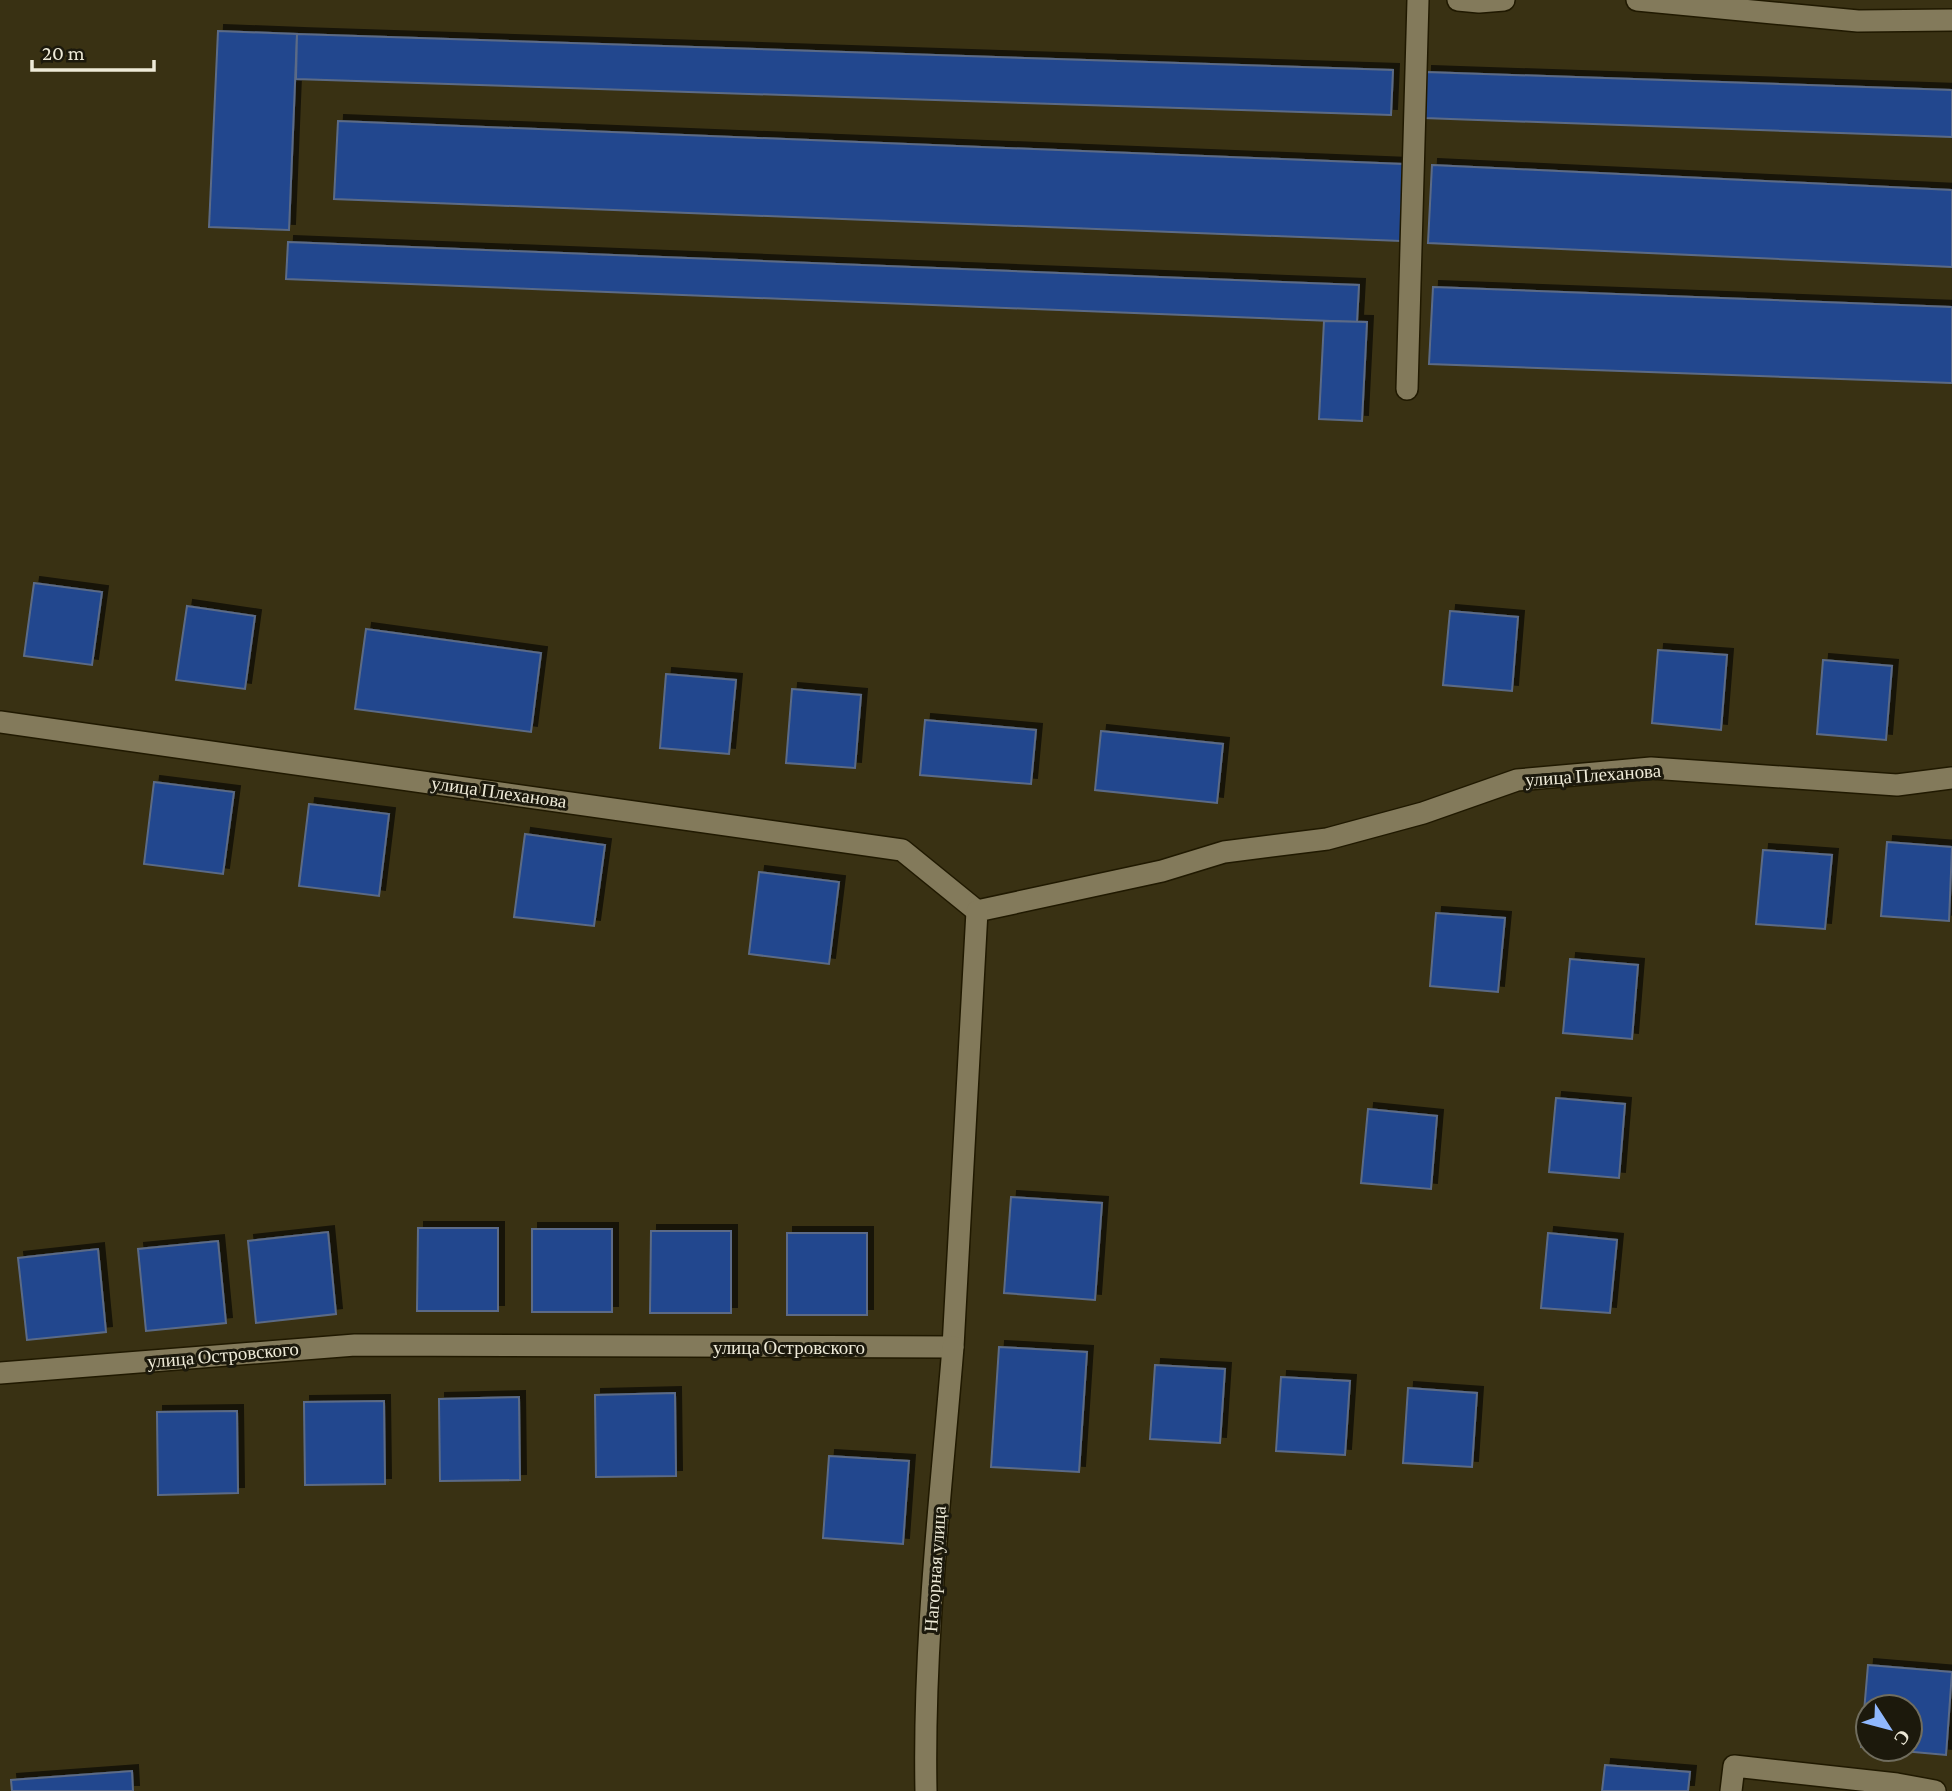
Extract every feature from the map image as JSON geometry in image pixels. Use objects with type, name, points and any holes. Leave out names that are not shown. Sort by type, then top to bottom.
[{"type":"street","points":[[1407,389],[1418,0]]},
{"type":"street","points":[[1458,0],[1504,0]]},
{"type":"street","points":[[1637,0],[1858,21],[1952,20]]},
{"type":"street","name":"улица Плеханова","points":[[0,722],[902,849],[976,911],[1162,871],[1224,852],[1327,839],[1423,813],[1517,780],[1651,768],[1897,785],[1952,778]]},
{"type":"street","points":[[953,1347],[976,911]]},
{"type":"street","name":"улица Островского","points":[[0,1373],[355,1345],[953,1347]]},
{"type":"street","name":"Нагорная улица","points":[[926,1791],[924,1734],[953,1347]]},
{"type":"street","points":[[1731,1791],[1734,1766],[1897,1784],[1935,1791]]},
{"type":"building","points":[[218,31],[297,34],[289,230],[209,227]]},
{"type":"building","points":[[297,34],[1393,70],[1391,115],[296,79]]},
{"type":"building","points":[[1426,72],[1952,90],[1952,137],[1424,118]]},
{"type":"building","points":[[338,121],[1403,164],[1401,241],[334,199]]},
{"type":"building","points":[[1432,165],[1952,190],[1952,267],[1428,243]]},
{"type":"building","points":[[288,242],[1359,285],[1357,322],[286,279]]},
{"type":"building","points":[[1433,287],[1952,307],[1952,383],[1429,364]]},
{"type":"building","points":[[1324,321],[1367,322],[1362,421],[1319,419]]},
{"type":"building","points":[[34,583],[102,592],[92,665],[24,656]]},
{"type":"building","points":[[187,606],[255,616],[245,689],[176,680]]},
{"type":"building","points":[[1450,611],[1518,617],[1512,691],[1443,685]]},
{"type":"building","points":[[366,629],[541,653],[531,732],[355,709]]},
{"type":"building","points":[[1658,650],[1727,655],[1721,730],[1652,723]]},
{"type":"building","points":[[1823,660],[1892,666],[1886,740],[1817,734]]},
{"type":"building","points":[[666,674],[736,680],[729,754],[660,748]]},
{"type":"building","points":[[792,689],[861,695],[855,768],[786,763]]},
{"type":"building","points":[[925,720],[1036,730],[1031,784],[920,775]]},
{"type":"building","points":[[1101,731],[1223,744],[1217,803],[1095,790]]},
{"type":"building","points":[[154,782],[234,792],[223,874],[144,864]]},
{"type":"building","points":[[309,804],[389,814],[379,896],[299,886]]},
{"type":"building","points":[[525,834],[605,845],[594,926],[514,917]]},
{"type":"building","points":[[1887,842],[1952,847],[1949,921],[1881,916]]},
{"type":"building","points":[[1763,850],[1832,855],[1825,929],[1756,924]]},
{"type":"building","points":[[759,872],[839,882],[829,964],[749,954]]},
{"type":"building","points":[[1436,913],[1505,918],[1498,992],[1430,986]]},
{"type":"building","points":[[1570,959],[1638,965],[1632,1039],[1563,1033]]},
{"type":"building","points":[[1556,1098],[1625,1104],[1619,1178],[1549,1172]]},
{"type":"building","points":[[1368,1109],[1437,1116],[1431,1189],[1361,1183]]},
{"type":"building","points":[[1011,1197],[1102,1203],[1095,1300],[1004,1293]]},
{"type":"building","points":[[418,1228],[498,1228],[498,1311],[417,1311]]},
{"type":"building","points":[[532,1229],[612,1229],[612,1312],[532,1312]]},
{"type":"building","points":[[651,1231],[731,1231],[731,1313],[650,1313]]},
{"type":"building","points":[[328,1232],[336,1314],[256,1323],[248,1241]]},
{"type":"building","points":[[787,1233],[867,1233],[867,1315],[787,1315]]},
{"type":"building","points":[[1548,1233],[1617,1240],[1610,1313],[1541,1308]]},
{"type":"building","points":[[218,1241],[226,1323],[146,1331],[138,1249]]},
{"type":"building","points":[[98,1249],[106,1332],[27,1340],[18,1258]]},
{"type":"building","points":[[999,1347],[1087,1352],[1079,1472],[991,1467]]},
{"type":"building","points":[[1155,1365],[1225,1369],[1220,1443],[1150,1439]]},
{"type":"building","points":[[1281,1377],[1350,1381],[1345,1455],[1276,1451]]},
{"type":"building","points":[[1408,1388],[1477,1393],[1472,1467],[1403,1463]]},
{"type":"building","points":[[675,1393],[676,1476],[596,1477],[595,1395]]},
{"type":"building","points":[[519,1397],[520,1480],[440,1481],[439,1399]]},
{"type":"building","points":[[384,1401],[385,1484],[305,1485],[304,1402]]},
{"type":"building","points":[[237,1411],[238,1493],[158,1495],[157,1412]]},
{"type":"building","points":[[829,1456],[909,1461],[903,1544],[823,1538]]},
{"type":"building","points":[[1868,1665],[1952,1672],[1946,1755],[1924,1753],[1924,1693],[1866,1693]]},
{"type":"building","points":[[1605,1765],[1690,1772],[1688,1791],[1602,1791]]},
{"type":"building","points":[[132,1771],[133,1791],[12,1791],[11,1780]]}]
